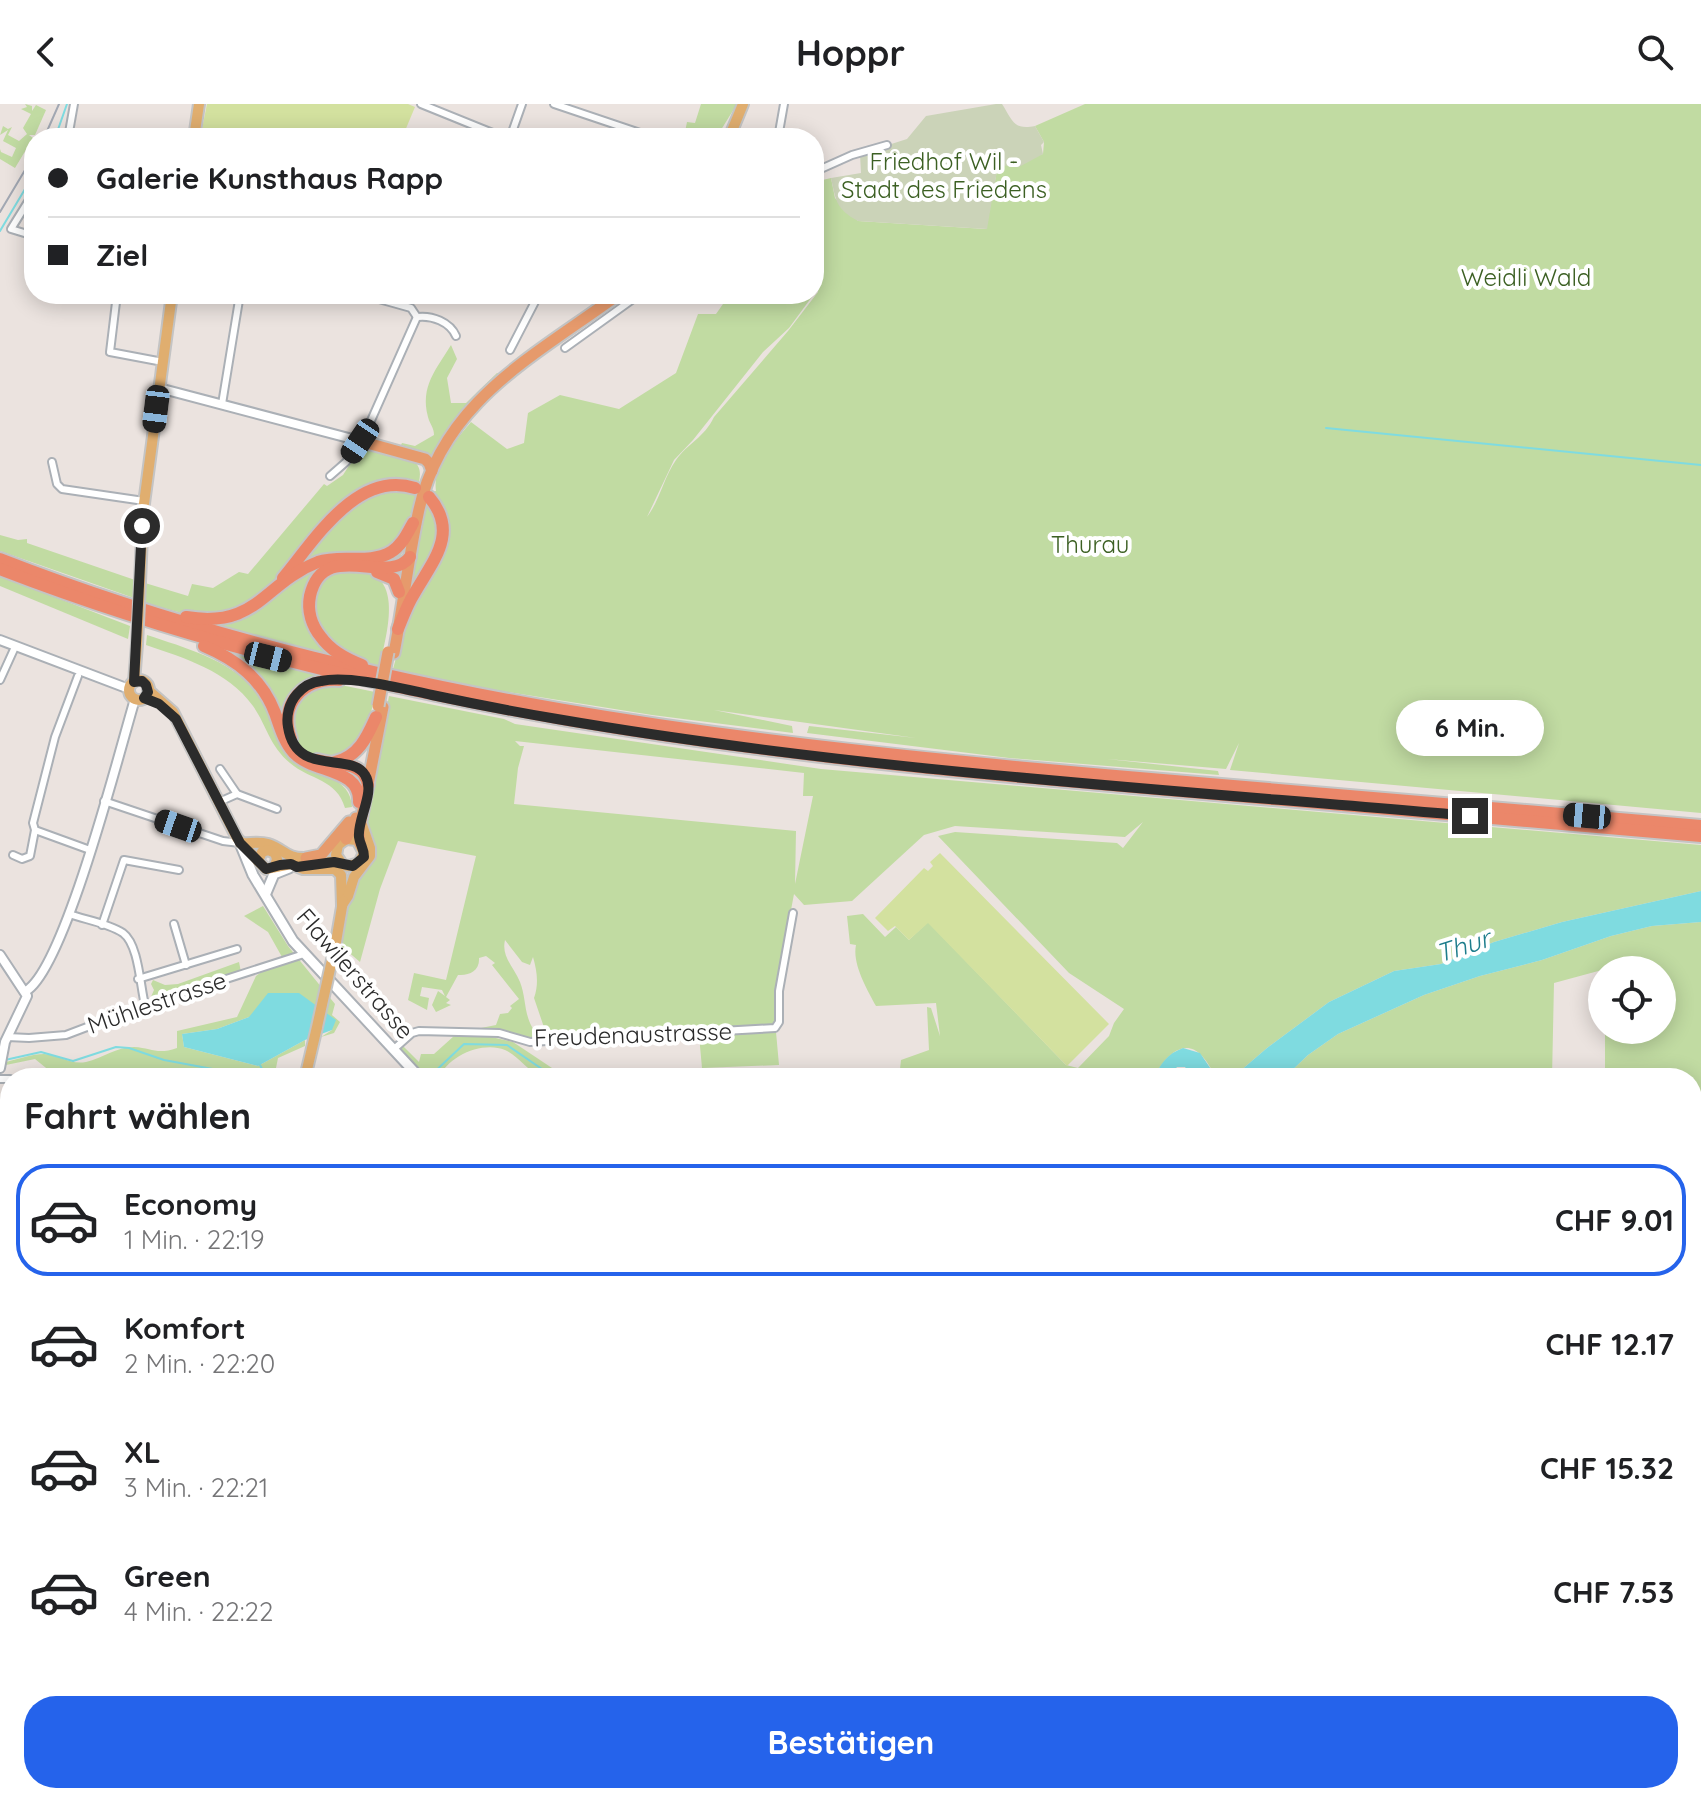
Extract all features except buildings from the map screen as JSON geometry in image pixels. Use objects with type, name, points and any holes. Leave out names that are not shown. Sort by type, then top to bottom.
[{"type":"highway","points":[[360,843],[360,817],[399,592],[413,523],[432,471],[459,423],[477,401],[506,374],[605,304]]},
{"type":"highway","points":[[360,441],[425,459],[432,471]]},
{"type":"highway","points":[[268,596],[335,517],[356,498],[393,484],[415,488]]},
{"type":"highway","points":[[391,652],[410,601],[436,559],[442,543],[441,517],[429,497]]},
{"type":"highway","points":[[116,602],[180,616],[215,619],[242,613],[301,571],[319,562],[387,554],[400,544],[413,523]]},
{"type":"highway","points":[[0,559],[116,602],[269,648],[406,680],[595,716],[837,749],[1701,826]]},
{"type":"highway","points":[[398,629],[406,561]]},
{"type":"highway","points":[[406,561],[391,568],[349,565],[328,571],[314,586],[309,605],[314,627],[326,644],[347,658],[406,680]]},
{"type":"highway","points":[[349,565],[392,577],[399,592]]},
{"type":"highway","points":[[0,569],[150,622],[268,657],[508,710],[633,731],[830,757],[1033,778],[1701,836]]},
{"type":"highway","points":[[150,622],[221,653],[248,671],[266,692],[285,741],[294,753],[312,765],[331,768],[353,766],[369,774]]},
{"type":"highway","points":[[360,817],[356,784],[303,754],[290,735],[289,710],[298,693],[310,684],[325,680],[390,686]]},
{"type":"highway","points":[[331,768],[354,753],[370,731],[379,710]]},
{"type":"highway","points":[[346,839],[360,817],[369,774]]},
{"type":"highway","points":[[302,862],[321,855],[360,817]]},
{"type":"main road","points":[[195,128],[199,104]]},
{"type":"main road","points":[[733,128],[743,104]]},
{"type":"main road","points":[[171,304],[144,501],[137,648],[139,690],[176,719],[243,846],[253,875],[264,891],[274,874],[302,862]]},
{"type":"main road","points":[[343,900],[348,896],[354,877],[370,856],[360,817]]},
{"type":"main road","points":[[243,846],[267,862],[348,865],[364,857],[360,843],[346,839],[338,845],[336,852],[322,859],[267,862]]},
{"type":"main road","points":[[243,846],[262,843],[302,862]]},
{"type":"main road","points":[[336,852],[348,865]]},
{"type":"main road","name":"Flawilerstrasse","points":[[267,862],[264,891],[287,932],[411,1068]]},
{"type":"main road","points":[[302,862],[303,869],[331,868],[338,871],[343,900]]},
{"type":"main road","points":[[307,1068],[336,942],[348,865]]},
{"type":"street","points":[[70,128],[74,104]]},
{"type":"street","points":[[421,104],[482,128]]},
{"type":"street","points":[[511,128],[522,104]]},
{"type":"street","points":[[554,104],[631,128]]},
{"type":"street","points":[[780,128],[784,104]]},
{"type":"street","points":[[824,168],[887,145]]},
{"type":"street","points":[[24,208],[11,229],[24,233]]},
{"type":"street","points":[[116,304],[110,352],[163,362]]},
{"type":"street","points":[[222,404],[238,304]]},
{"type":"street","points":[[397,304],[411,308],[417,317]]},
{"type":"street","points":[[510,350],[534,304]]},
{"type":"street","points":[[565,348],[626,304]]},
{"type":"street","points":[[417,317],[429,317],[445,323],[456,336]]},
{"type":"street","points":[[330,476],[346,462],[360,441],[417,317]]},
{"type":"street","points":[[159,388],[360,441]]},
{"type":"street","points":[[52,462],[57,484],[62,489],[144,501]]},
{"type":"street","points":[[0,640],[139,690],[69,914],[35,983],[26,991]]},
{"type":"street","points":[[0,680],[15,647]]},
{"type":"street","points":[[13,855],[22,859],[30,856],[35,830],[33,823],[55,737],[78,676]]},
{"type":"street","points":[[220,769],[237,794],[277,809]]},
{"type":"street","points":[[219,802],[237,794]]},
{"type":"street","points":[[104,801],[243,846]]},
{"type":"street","points":[[35,830],[90,850]]},
{"type":"street","points":[[102,925],[124,860],[179,870]]},
{"type":"street","name":"Freudenaustrasse","points":[[394,1049],[412,1033],[419,1031],[499,1033],[530,1042],[775,1028],[779,1022],[779,991],[793,913]]},
{"type":"street","points":[[69,914],[122,933],[130,941],[145,1005]]},
{"type":"street","points":[[174,924],[186,965]]},
{"type":"street","points":[[138,979],[237,949]]},
{"type":"street","name":"Mühlestrasse","points":[[7,1037],[66,1035],[145,1005],[304,954]]},
{"type":"street","points":[[0,955],[26,991],[26,1003],[7,1037],[0,1068]]},
{"type":"green space","points":[[25,104],[32,106],[32,111],[36,105],[46,110],[38,128],[23,128],[31,114],[21,109],[27,107]]},
{"type":"green space","points":[[207,104],[408,104],[415,107],[406,128],[202,128]]},
{"type":"green space","points":[[701,104],[737,104],[722,128],[686,128],[687,122],[695,123]]},
{"type":"green space","name":"Friedhof Wil - Stadt des Friedens","points":[[1002,104],[1018,125],[1035,126],[1044,142],[1041,145],[1043,154],[1019,167],[998,165],[987,229],[858,221],[838,204],[831,178],[861,173],[860,154],[907,139],[926,116]]},
{"type":"green space","points":[[1085,104],[1701,104],[1701,813],[1230,770],[1239,743],[1226,769],[1107,759],[1218,771],[1219,775],[1009,758],[807,733],[809,726],[916,738],[714,710],[792,726],[793,733],[501,691],[501,694],[393,669],[409,611],[445,543],[435,507],[441,539],[404,610],[414,547],[432,481],[431,492],[436,491],[438,472],[446,454],[471,422],[507,449],[524,443],[528,413],[560,395],[619,409],[676,373],[698,314],[716,314],[723,304],[807,304],[674,460],[647,517],[676,460],[706,430],[809,304],[824,304],[824,180],[831,178],[835,198],[858,221],[986,229],[998,165],[1043,154],[1044,142],[1035,126]]},
{"type":"green space","points":[[3,126],[8,129],[12,127],[8,135],[19,141],[24,137],[24,153],[15,168],[0,159],[0,149],[12,157],[16,148],[3,141],[8,130],[0,135]]},
{"type":"green space","points":[[451,345],[457,359],[447,378],[451,403],[466,403],[497,373],[501,374],[432,461],[424,456],[425,452],[401,445],[415,446],[434,435],[426,396],[435,371]]},
{"type":"green space","points":[[362,445],[410,458],[419,469],[418,486],[407,523],[390,548],[368,555],[319,559],[290,574],[327,526],[359,499],[377,490],[395,486],[414,489],[416,485],[388,481],[363,489],[340,506],[279,579],[258,599],[235,612],[200,616],[144,602],[145,583],[188,596],[192,584],[213,588],[239,572],[248,574],[324,484],[327,486],[343,475]]},
{"type":"green space","points":[[0,535],[27,539],[27,543],[135,580],[134,598],[0,551]]},
{"type":"green space","points":[[403,546],[399,564],[326,568],[308,614],[338,659],[202,621],[226,620],[316,566]]},
{"type":"green space","points":[[346,569],[372,574],[381,581],[386,591],[389,617],[380,666],[349,655],[313,617],[319,585],[329,576]]},
{"type":"green space","points":[[0,576],[130,626],[128,639],[0,586]]},
{"type":"green space","points":[[147,635],[216,661],[247,681],[270,710],[291,755],[308,768],[337,781],[350,796],[352,807],[345,808],[336,791],[298,769],[283,756],[243,694],[204,667],[146,645]]},
{"type":"green space","points":[[229,652],[324,677],[295,693],[285,717],[287,734],[269,693],[242,664],[228,655]]},
{"type":"green space","points":[[331,683],[375,692],[369,722],[359,744],[346,754],[328,758],[310,755],[302,750],[293,732],[294,709],[302,694]]},
{"type":"green space","points":[[389,696],[504,719],[515,724],[821,769],[1701,845],[1701,891],[1562,922],[1494,942],[1441,964],[1394,971],[1329,1002],[1244,1068],[1211,1068],[1202,1056],[1188,1048],[1174,1052],[1160,1068],[1078,1068],[1109,1036],[1124,1009],[1069,973],[938,836],[955,832],[1117,843],[1123,848],[1143,822],[1125,837],[955,826],[924,835],[852,901],[804,905],[794,894],[776,990],[774,1025],[548,1039],[534,998],[537,978],[533,957],[530,965],[522,962],[505,940],[505,952],[520,982],[529,1022],[543,1035],[542,1039],[481,1030],[496,1025],[500,1014],[508,1013],[512,1008],[510,1006],[519,999],[492,965],[495,963],[486,956],[479,958],[473,972],[458,975],[446,997],[450,1000],[446,1003],[451,1005],[436,1012],[432,1005],[438,991],[445,996],[442,990],[422,987],[420,996],[429,998],[427,1010],[408,1000],[414,973],[446,980],[476,856],[398,841],[380,889],[360,962],[346,950],[339,954],[350,894],[373,859],[366,818]],"holes":[[[515,741],[804,773],[803,796],[813,796],[795,884],[796,831],[514,804],[524,746]]]},
{"type":"green space","points":[[297,751],[312,760],[347,767],[359,773],[315,763],[305,758]]},
{"type":"green space","points":[[940,853],[1109,1024],[1067,1066],[928,923],[909,940],[895,926],[888,931],[875,918],[924,868],[928,871],[933,866],[930,862]]},
{"type":"green space","points":[[263,906],[288,946],[335,1004],[332,1015],[340,1022],[334,1033],[321,1037],[332,1030],[249,1017],[217,1029],[182,1034],[184,1047],[258,1066],[305,1040],[305,1046],[278,1058],[276,1068],[46,1068],[35,1059],[6,1065],[6,1062],[39,1054],[80,1063],[127,1047],[170,1050],[177,1048],[177,1031],[237,1017],[256,976],[282,957],[268,932],[244,916]]},
{"type":"green space","points":[[863,914],[885,937],[896,927],[909,940],[928,922],[1066,1065],[1078,1068],[900,1068],[901,1060],[929,1050],[927,1007],[931,1008],[940,1036],[936,1003],[876,1006],[858,968],[856,945],[850,944],[847,916]]},
{"type":"green space","points":[[1701,922],[1701,1068],[1605,1068],[1605,1044],[1676,1044],[1676,956],[1588,956],[1588,974],[1554,983],[1552,1068],[1294,1068],[1338,1034],[1424,995],[1652,926]]},
{"type":"green space","points":[[239,962],[241,972],[150,999],[154,990],[153,980],[165,985],[178,984]]},
{"type":"green space","points":[[776,1032],[779,1065],[702,1068],[699,1035]]},
{"type":"green space","points":[[454,1036],[487,1036],[513,1042],[552,1068],[528,1068],[505,1050],[486,1047],[467,1052],[445,1068],[418,1068],[400,1052],[402,1045],[419,1062],[421,1054],[434,1054]]},
{"type":"water","points":[[1701,891],[1701,922],[1652,926],[1611,936],[1542,960],[1480,976],[1424,995],[1338,1034],[1294,1068],[1244,1068],[1329,1002],[1394,971],[1441,964],[1494,942],[1562,922]]},
{"type":"water","points":[[268,993],[299,993],[336,1020],[332,1030],[305,1040],[258,1066],[184,1047],[182,1034],[217,1029],[249,1017]]},
{"type":"water","points":[[1183,1048],[1200,1053],[1210,1068],[1159,1068],[1173,1053]]},
{"type":"waterway","points":[[59,128],[67,104]]},
{"type":"waterway","points":[[0,231],[24,191]]},
{"type":"waterway","points":[[1326,428],[1701,465]]},
{"type":"waterway","points":[[439,1068],[464,1044],[507,1045],[540,1068]]},
{"type":"waterway","points":[[5,1060],[41,1052],[73,1061],[116,1047],[207,1068]]},
{"type":"railway","points":[[48,128],[59,104]]},
{"type":"railway","points":[[0,212],[24,172]]},
{"type":"route","points":[[142,526],[134,682],[142,681],[148,687],[144,698],[159,704],[176,719],[240,843],[266,869],[280,865],[297,867],[334,862],[353,866],[364,857],[359,834],[368,785],[366,776],[353,766],[322,762],[306,756],[295,745],[288,730],[289,710],[295,697],[310,684],[325,680],[390,686],[633,731],[816,756],[1470,816]]},
{"type":"park label","name":"Weidli Wald","points":[[1526,278]]},
{"type":"park label","name":"Thurau","points":[[1090,545]]},
{"type":"water label","name":"Thur","points":[[1463,946]]}]
